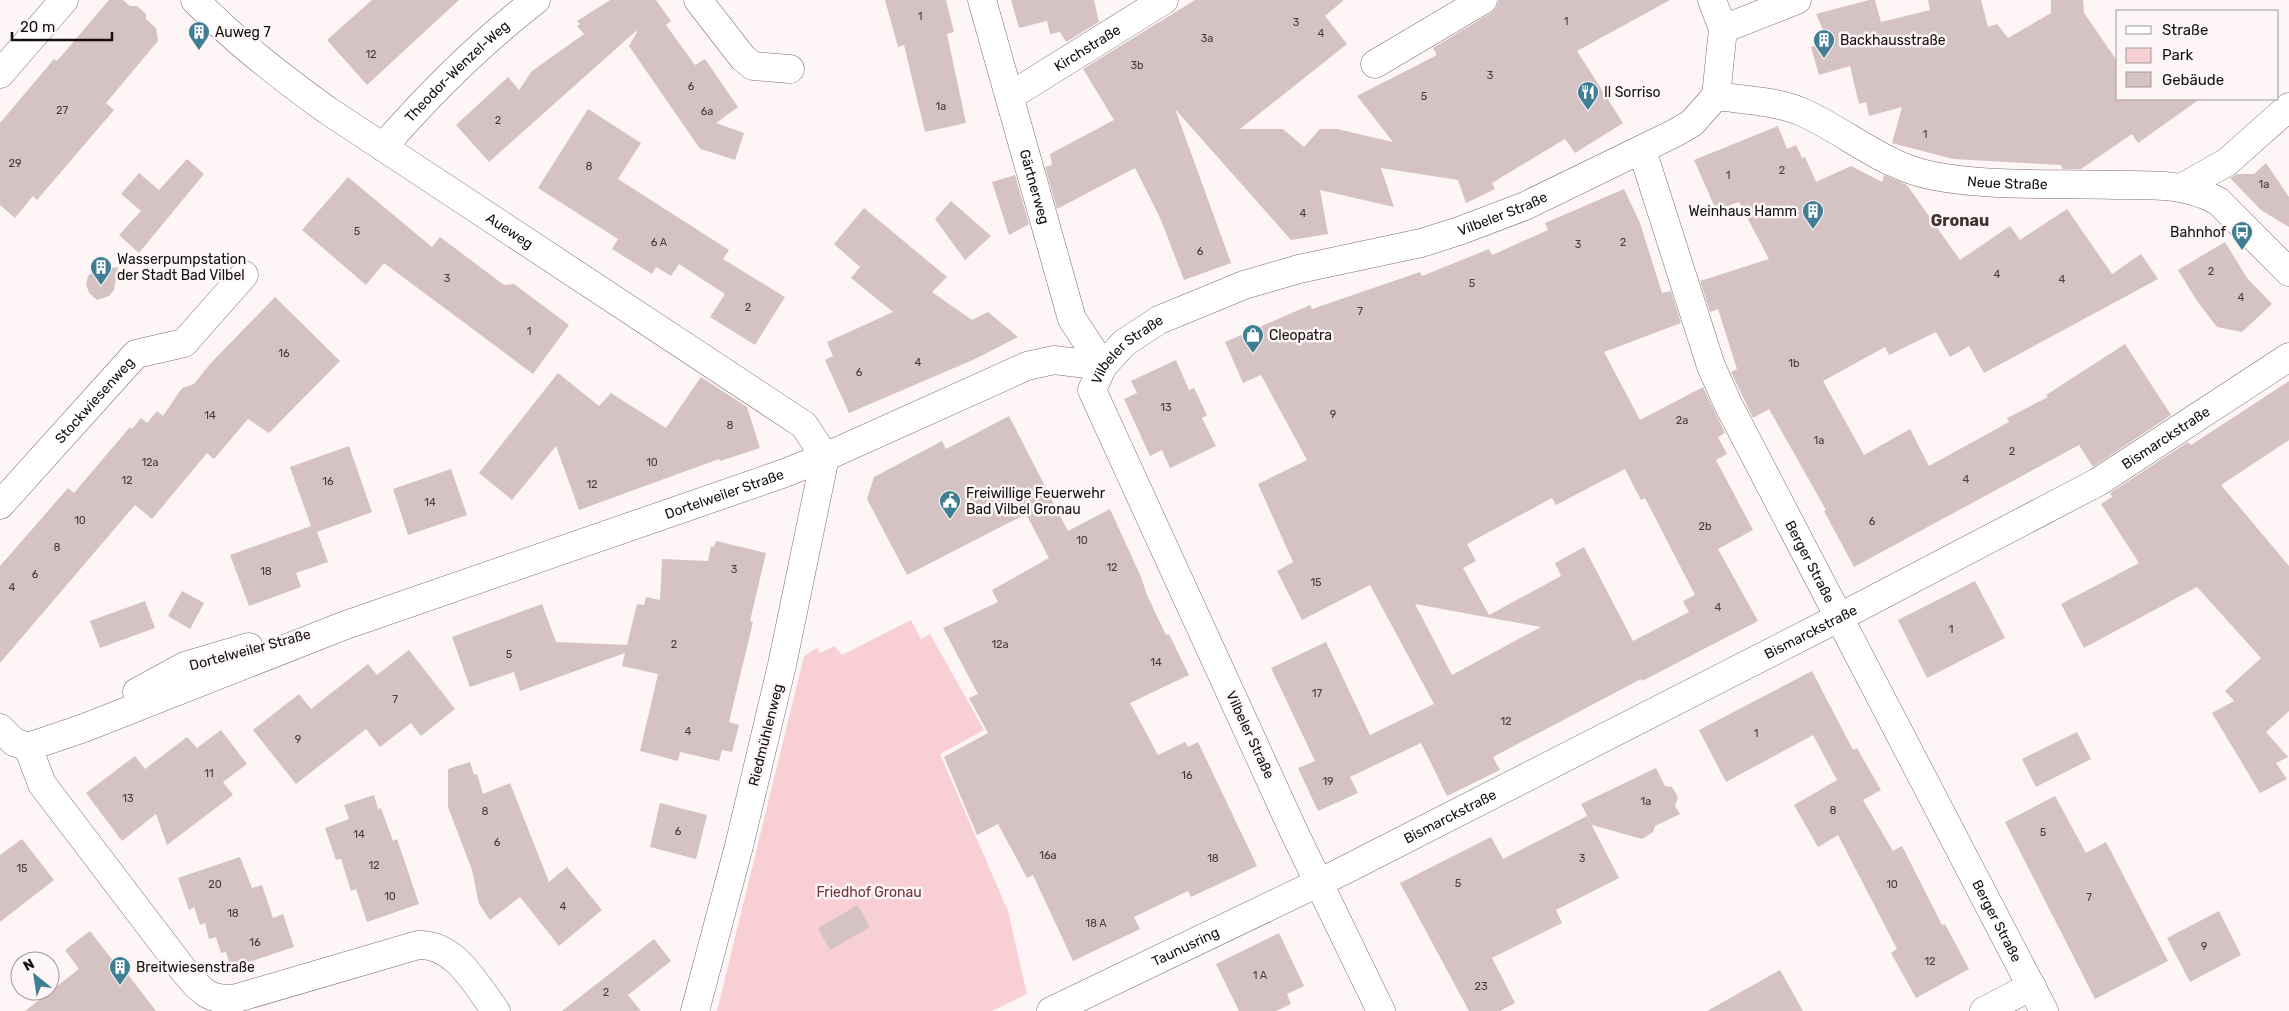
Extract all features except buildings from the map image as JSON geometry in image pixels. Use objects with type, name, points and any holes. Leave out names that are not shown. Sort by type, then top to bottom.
[{"type":"street","points":[[0,74],[64,0]]},
{"type":"street","name":"Aueweg","points":[[195,0],[268,67],[327,110],[804,425],[825,457]]},
{"type":"street","name":"Theodor-Wenzel-Weg","points":[[383,147],[423,100],[467,57],[536,0]]},
{"type":"street","points":[[698,0],[743,58],[753,66],[790,69]]},
{"type":"street","name":"Gärtnerweg","points":[[982,0],[1072,319],[1103,366]]},
{"type":"street","name":"Kirchstraße","points":[[1010,96],[1164,0]]},
{"type":"street","points":[[1375,64],[1483,0]]},
{"type":"street","points":[[1712,0],[1723,29],[1716,96]]},
{"type":"street","points":[[1723,29],[1797,0]]},
{"type":"street","name":"Vilbeler Straße","points":[[1381,1011],[1318,883],[1092,390],[1103,366],[1124,343],[1159,320],[1244,285],[1299,269],[1421,243],[1525,206],[1642,150],[1692,123],[1716,96]]},
{"type":"street","name":"Neue Straße","points":[[1716,96],[1783,106],[1802,112],[1894,164],[1934,176],[2005,182],[2183,187],[2204,193],[2218,201],[2289,272]]},
{"type":"street","points":[[2183,187],[2227,162],[2289,107]]},
{"type":"street","name":"Berger Straße","points":[[1642,150],[1719,386],[2044,1011]]},
{"type":"street","name":"Stockwiesenweg","points":[[0,505],[136,354],[184,342],[244,275]]},
{"type":"street","name":"Bismarckstraße","points":[[1318,883],[1840,617],[2098,482],[2289,357]]},
{"type":"street","name":"Dortelweiler Straße","points":[[10,742],[84,728],[135,693],[185,666],[232,651],[343,626],[825,457],[1027,366],[1054,360],[1103,366]]},
{"type":"street","name":"Riedmühlenweg","points":[[695,1011],[739,846],[782,665],[825,457]]},
{"type":"street","points":[[10,742],[185,972],[198,987],[210,996],[222,1000],[237,998],[418,945],[428,945],[440,948],[460,964],[496,1011]]},
{"type":"street","name":"Taunusring","points":[[1051,1011],[1318,883]]},
{"type":"street","points":[[1984,1011],[2032,986]]},
{"type":"green space","name":"Friedhof Gronau","points":[[911,620],[921,639],[930,634],[984,730],[940,754],[1008,911],[1027,994],[992,1011],[717,1011],[804,656],[817,648],[820,653],[834,646],[842,655]]},
{"type":"place","name":"Auweg 7","points":[[199,51]]},
{"type":"place","name":"Backhausstraße","points":[[1824,59]]},
{"type":"place","name":"Il Sorriso","points":[[1588,111]]},
{"type":"place","name":"Weinhaus Hamm","points":[[1813,230]]},
{"type":"place","name":"Bahnhof","points":[[2242,251]]},
{"type":"place","name":"Wasserpumpstation der Stadt Bad Vilbel","points":[[101,286]]},
{"type":"place","name":"Cleopatra","points":[[1253,354]]},
{"type":"place","name":"Freiwillige Feuerwehr Bad Vilbel Gronau","points":[[950,520]]},
{"type":"place","name":"Breitwiesenstraße","points":[[120,986]]},
{"type":"district","name":"Gronau","points":[[1960,220]]}]
